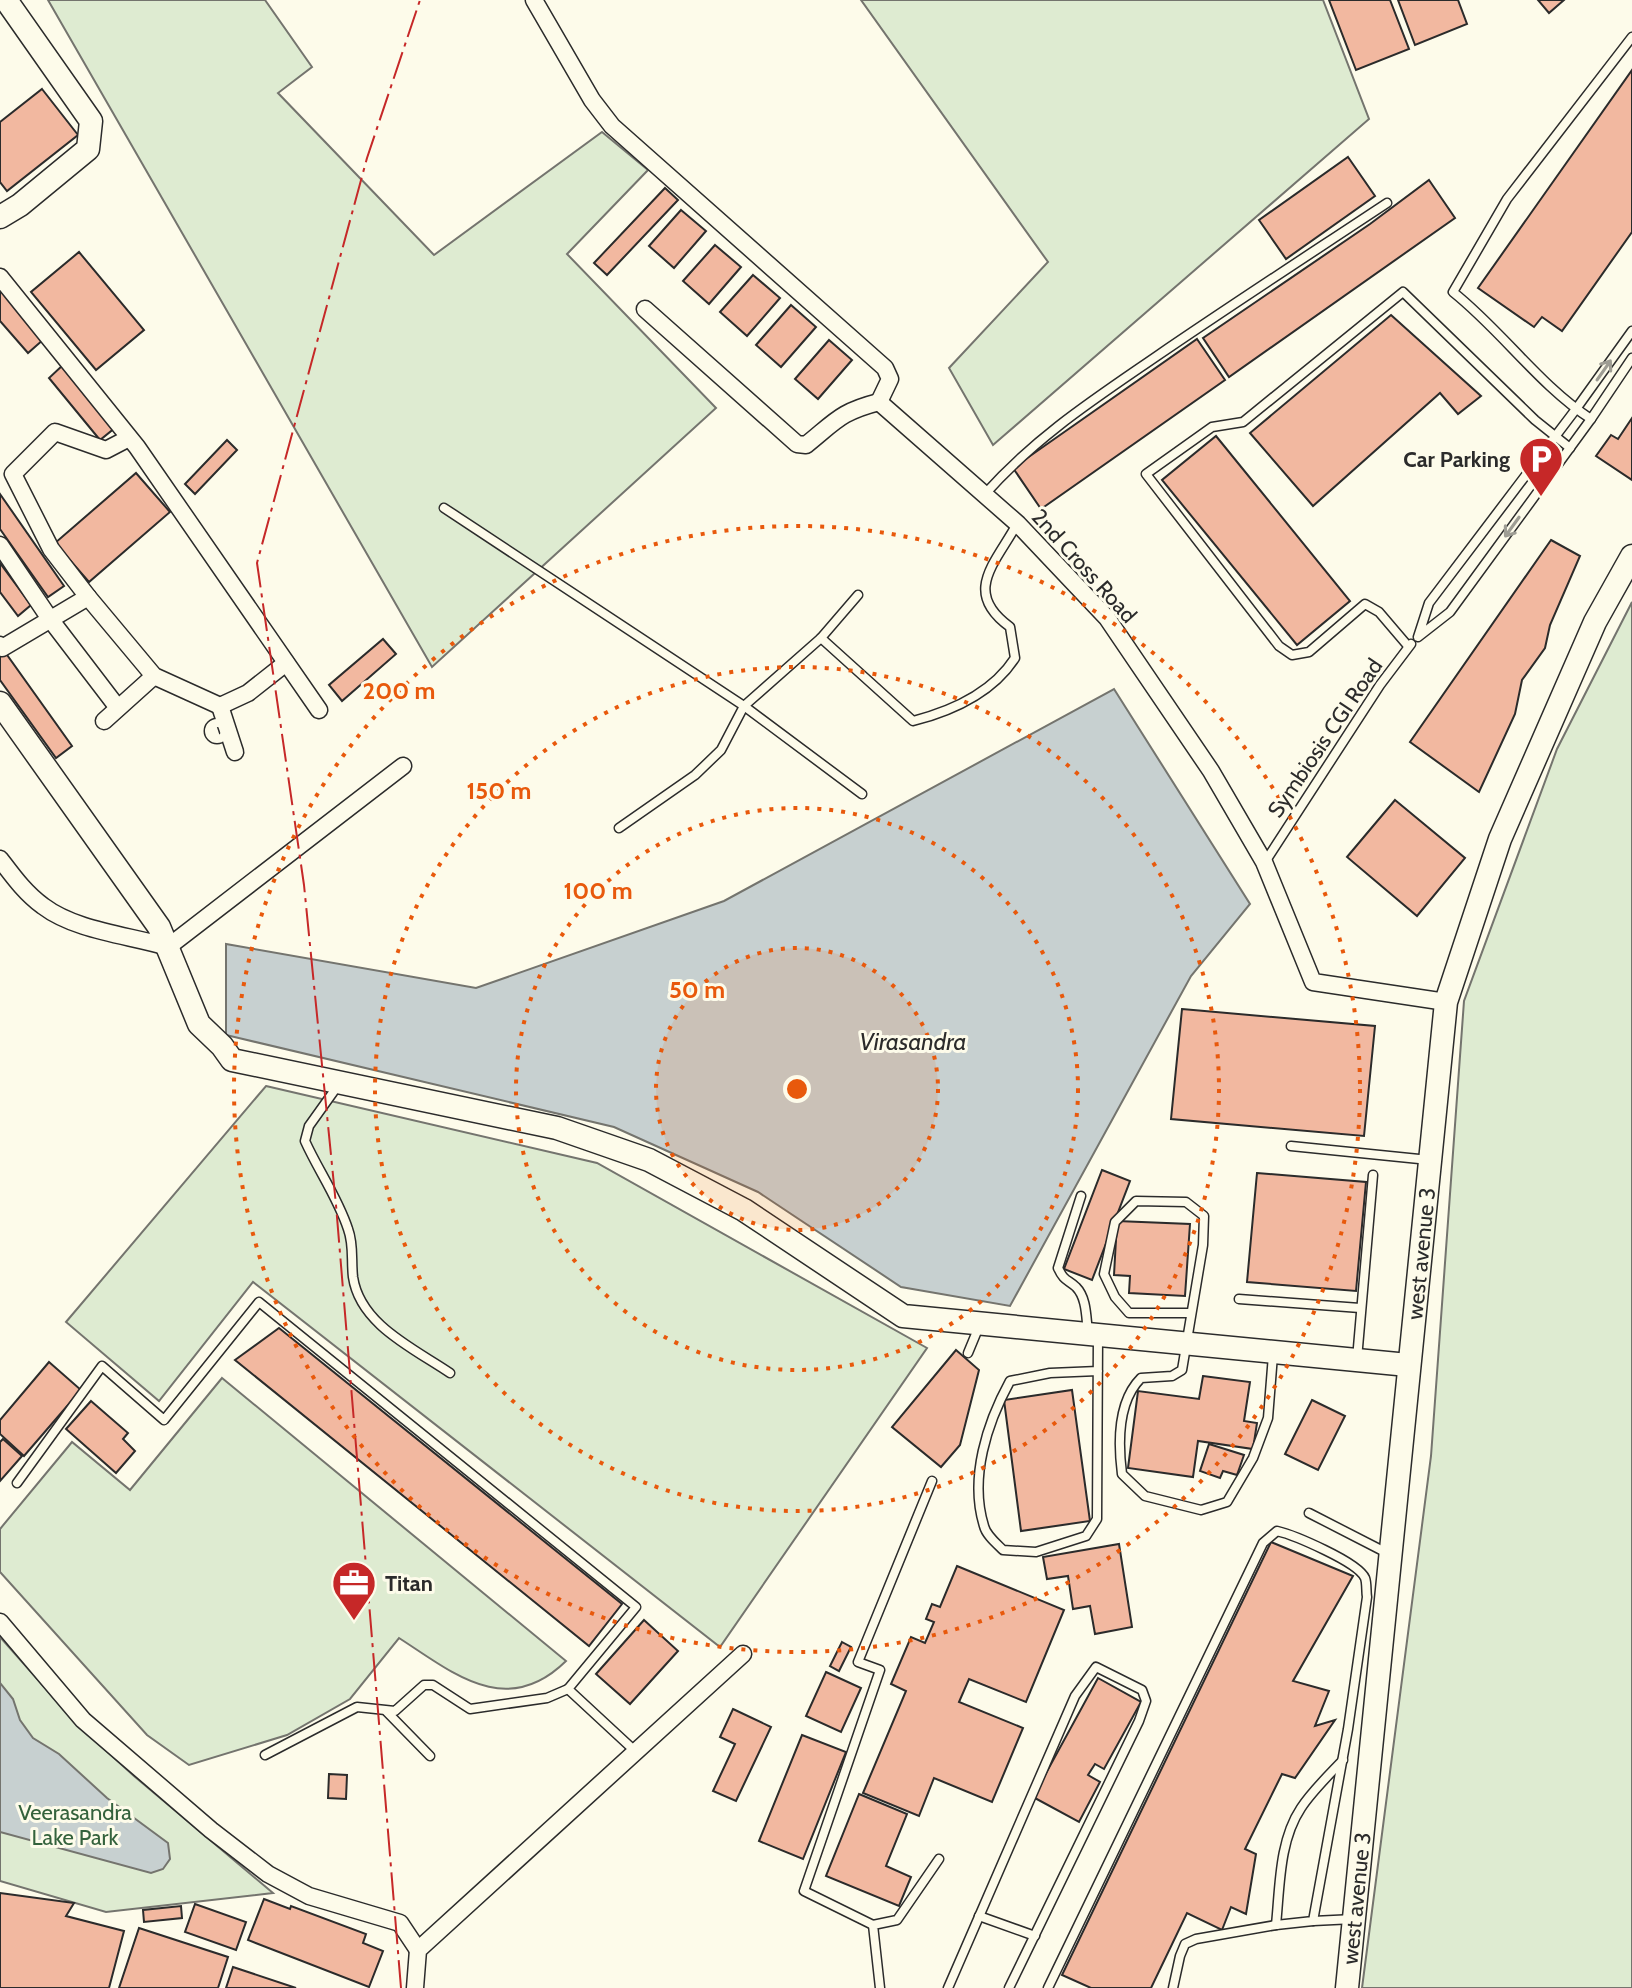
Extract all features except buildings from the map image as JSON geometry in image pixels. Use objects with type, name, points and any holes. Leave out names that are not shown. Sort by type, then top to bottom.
[{"type":"street","points":[[0,217],[20,205],[88,149],[91,121],[6,0]]},
{"type":"street","points":[[534,0],[592,100],[612,126],[885,368],[890,379],[879,402],[852,409],[806,445],[797,444],[645,309]]},
{"type":"street","points":[[0,277],[129,438],[319,710]]},
{"type":"street","name":"2nd Cross Road","points":[[879,402],[1018,524],[1107,618],[1211,771],[1264,862],[1313,982],[1446,1002]]},
{"type":"street","points":[[129,438],[106,450],[55,432],[13,474],[51,549],[88,597],[154,676],[220,706],[235,752]]},
{"type":"street","points":[[0,545],[50,619],[118,708]]},
{"type":"street","name":"west avenue 3","points":[[1347,1988],[1446,1002],[1500,839],[1595,622],[1632,556]]},
{"type":"street","points":[[0,645],[2,648],[88,597]]},
{"type":"street","points":[[220,706],[248,693],[286,663]]},
{"type":"street","points":[[104,721],[154,676]]},
{"type":"street","points":[[0,703],[159,927],[199,1024],[232,1060],[557,1128],[649,1160],[744,1210],[903,1316],[1408,1365]]},
{"type":"street","points":[[168,947],[403,766]]},
{"type":"street","points":[[0,859],[22,888],[43,907],[66,920],[168,947]]},
{"type":"street","points":[[0,1622],[83,1720],[245,1857],[268,1874],[309,1896],[400,1923],[418,1950],[415,1988]]},
{"type":"street","points":[[418,1950],[743,1654]]},
{"type":"lane","points":[[1591,419],[1576,409],[1453,292],[1507,199],[1632,37]]},
{"type":"lane","points":[[985,494],[1016,460],[1057,425],[1387,203]]},
{"type":"lane","points":[[1408,646],[1379,612],[1365,604],[1309,652],[1292,655],[1279,646],[1146,474],[1212,427],[1243,422],[1403,292],[1555,438],[1570,448]]},
{"type":"lane","name":"Symbiosis CGI Road","points":[[1418,637],[1429,603],[1632,331]]},
{"type":"lane","name":"Symbiosis CGI Road","points":[[1264,862],[1408,646],[1450,612],[1632,358]]},
{"type":"lane","points":[[444,508],[744,706],[862,794]]},
{"type":"lane","points":[[821,638],[913,721],[936,715],[993,685],[1015,658],[1010,627],[995,616],[984,599],[984,583],[1018,524]]},
{"type":"lane","points":[[619,828],[695,775],[721,750],[744,706],[821,638],[858,595]]},
{"type":"lane","points":[[340,1083],[309,1126],[305,1141],[348,1227],[353,1249],[353,1278],[361,1299],[376,1322],[450,1373]]},
{"type":"lane","points":[[1291,1146],[1430,1160]]},
{"type":"lane","points":[[1357,1360],[1373,1175]]},
{"type":"lane","points":[[1081,1196],[1058,1268],[1063,1280],[1077,1288],[1084,1300],[1093,1334],[1098,1371],[1097,1519],[1086,1536],[1036,1552],[1003,1550],[984,1529],[977,1477],[996,1407],[1010,1381],[1050,1373],[1098,1371]]},
{"type":"lane","points":[[1191,1313],[1129,1313],[1115,1297],[1104,1274],[1112,1235],[1119,1216],[1136,1201],[1186,1202],[1204,1216],[1203,1245],[1182,1370],[1172,1376],[1141,1378],[1132,1387],[1126,1402],[1118,1444],[1122,1474],[1145,1496],[1201,1510],[1227,1502],[1253,1458],[1268,1418],[1273,1352]]},
{"type":"lane","points":[[1239,1299],[1360,1308]]},
{"type":"lane","points":[[17,1483],[102,1366],[164,1420],[259,1302],[636,1607],[568,1689],[547,1698],[470,1709],[433,1685],[424,1685],[395,1711],[387,1712],[364,1705],[357,1707],[265,1755]]},
{"type":"lane","points":[[968,1353],[980,1323]]},
{"type":"lane","points":[[932,1481],[858,1662],[880,1670],[804,1891],[873,1925],[897,1920],[939,1859]]},
{"type":"lane","points":[[1309,1513],[1391,1555]]},
{"type":"lane","points":[[1048,1988],[1263,1543],[1277,1531],[1356,1567],[1365,1578],[1367,1597],[1348,1729],[1313,1921]]},
{"type":"lane","points":[[948,1988],[1075,1696],[1096,1667],[1142,1690],[1146,1701],[1009,1988]]},
{"type":"lane","points":[[568,1689],[636,1752]]},
{"type":"lane","points":[[387,1712],[430,1756]]},
{"type":"lane","points":[[1348,1729],[1373,1735]]},
{"type":"lane","points":[[1276,1925],[1284,1851],[1293,1822],[1301,1807],[1343,1759]]},
{"type":"lane","points":[[979,1916],[1035,1936]]},
{"type":"lane","points":[[1173,1988],[1185,1944],[1196,1939],[1276,1925],[1355,1919]]},
{"type":"lane","points":[[873,1925],[880,1988]]},
{"type":"green space","points":[[48,0],[265,0],[312,67],[278,93],[434,255],[602,132],[648,170],[567,254],[716,408],[432,667]]},
{"type":"green space","points":[[861,0],[1323,0],[1369,119],[993,445],[949,368],[1048,262]]},
{"type":"green space","points":[[1632,602],[1632,1988],[1362,1988],[1431,1456],[1464,1001],[1557,749]]},
{"type":"green space","points":[[266,1086],[597,1163],[927,1348],[720,1647],[253,1282],[159,1401],[66,1322]]},
{"type":"green space","points":[[222,1378],[566,1661],[544,1678],[522,1687],[501,1689],[459,1676],[399,1638],[350,1699],[287,1735],[189,1765],[147,1735],[0,1572],[0,1529],[72,1442],[130,1490]]},
{"type":"green space","name":"Veerasandra Lake Park","points":[[0,1637],[78,1725],[273,1893],[106,1912],[0,1881]]},
{"type":"water","name":"Virasandra","points":[[1114,689],[1250,904],[1191,976],[1010,1306],[901,1287],[758,1192],[614,1127],[226,1035],[226,944],[476,988],[724,901]]},
{"type":"water","points":[[0,1683],[13,1699],[20,1720],[33,1738],[59,1754],[107,1798],[168,1843],[170,1859],[163,1869],[151,1873],[0,1832]]},
{"type":"power","points":[[401,1988],[336,1205],[304,885],[257,563],[367,158],[420,0]]},
{"type":"place","name":"Car Parking","points":[[1541,498]]},
{"type":"place","name":"Titan","points":[[354,1622]]}]
